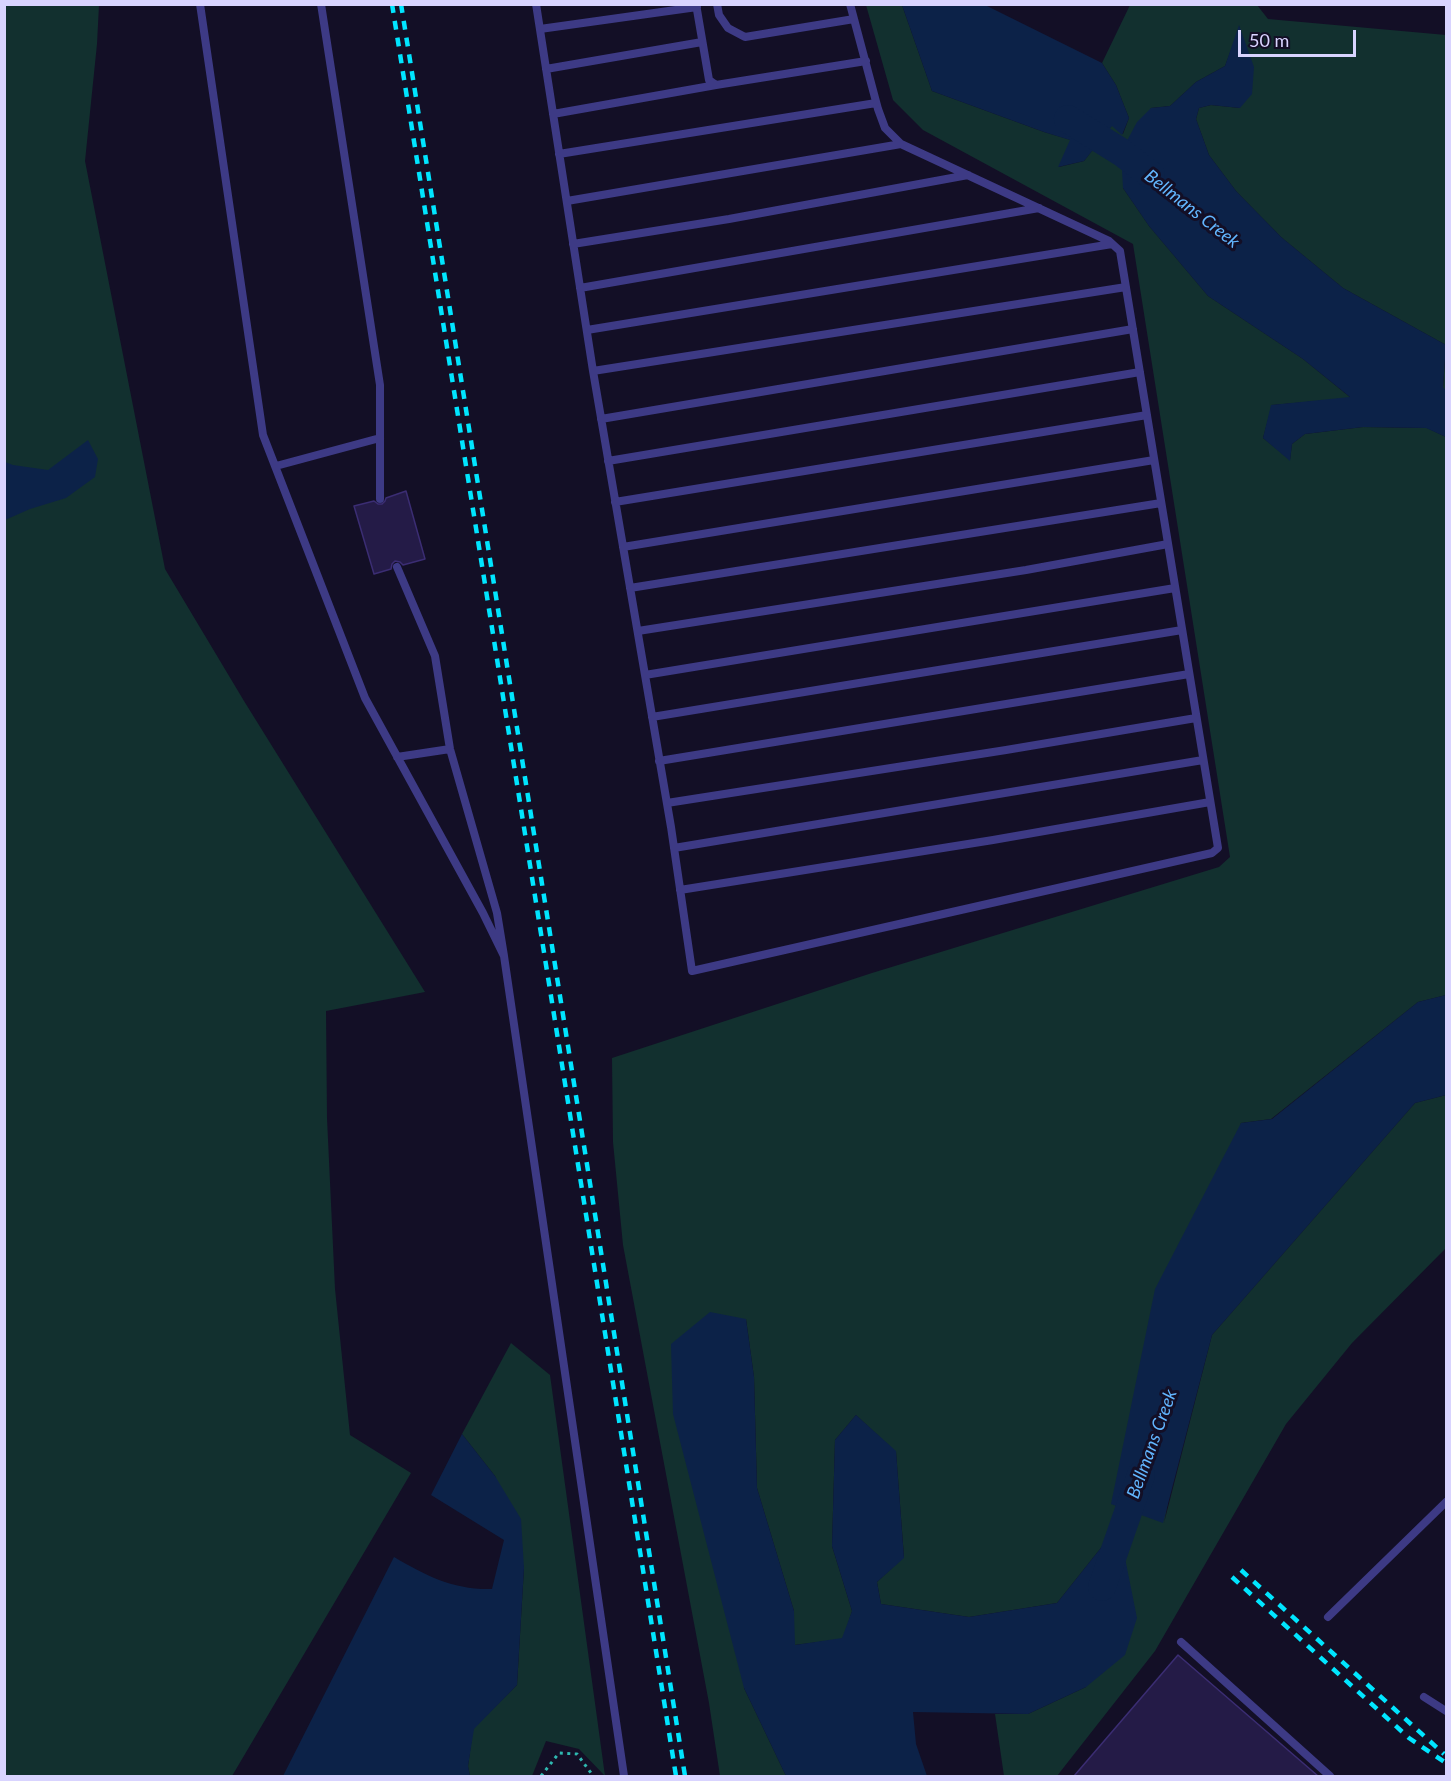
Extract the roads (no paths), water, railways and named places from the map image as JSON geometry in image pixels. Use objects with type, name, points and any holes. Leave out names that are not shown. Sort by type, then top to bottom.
[{"type":"lane","points":[[200,4],[263,435],[365,698],[483,913],[504,956]]},
{"type":"lane","points":[[321,4],[380,385],[380,499]]},
{"type":"lane","points":[[536,4],[593,371],[667,802],[692,971],[1212,853],[1218,848],[1120,251],[1112,244],[1039,208],[901,144],[885,128],[876,103],[850,4]]},
{"type":"lane","points":[[717,4],[718,15],[728,28],[745,37],[854,19]]},
{"type":"lane","points":[[540,29],[697,6],[709,80],[716,85]]},
{"type":"lane","points":[[546,69],[702,42]]},
{"type":"lane","points":[[553,114],[866,61]]},
{"type":"lane","points":[[560,154],[876,103]]},
{"type":"lane","points":[[567,201],[901,144]]},
{"type":"lane","points":[[573,244],[729,219],[968,175]]},
{"type":"lane","points":[[580,288],[1039,208]]},
{"type":"lane","points":[[587,330],[1112,244]]},
{"type":"lane","points":[[593,371],[1126,287]]},
{"type":"lane","points":[[601,419],[1133,329]]},
{"type":"lane","points":[[608,461],[1140,372]]},
{"type":"lane","points":[[615,502],[1147,415]]},
{"type":"lane","points":[[276,466],[380,438]]},
{"type":"lane","points":[[623,547],[1154,460]]},
{"type":"lane","points":[[630,588],[1161,503]]},
{"type":"lane","points":[[638,631],[1015,572],[1168,544]]},
{"type":"lane","points":[[397,567],[435,656],[450,749],[498,913],[624,1776]]},
{"type":"lane","points":[[645,675],[1175,588]]},
{"type":"lane","points":[[652,717],[1182,630]]},
{"type":"lane","points":[[660,761],[1189,674]]},
{"type":"lane","points":[[667,802],[982,754],[1196,718]]},
{"type":"lane","points":[[397,757],[450,749]]},
{"type":"lane","points":[[674,848],[1203,760]]},
{"type":"lane","points":[[680,890],[993,840],[1210,802]]},
{"type":"lane","points":[[1328,1617],[1446,1502]]},
{"type":"lane","points":[[1181,1642],[1330,1776]]},
{"type":"lane","points":[[1424,1697],[1446,1711]]},
{"type":"water","points":[[902,5],[985,5],[1102,63],[1116,85],[1129,118],[1122,135],[1112,126],[1084,161],[1058,167],[1070,140],[932,91]]},
{"type":"water","points":[[1239,25],[1254,67],[1252,94],[1240,108],[1211,105],[1199,108],[1196,119],[1209,155],[1236,191],[1281,237],[1343,288],[1446,345],[1443,387],[1446,391],[1446,437],[1426,428],[1363,427],[1305,434],[1292,444],[1290,461],[1263,438],[1271,405],[1350,397],[1303,359],[1208,296],[1149,226],[1123,188],[1121,152],[1137,122],[1151,108],[1170,106],[1196,82],[1225,66]]},
{"type":"water","points":[[88,440],[98,459],[95,477],[66,498],[30,509],[5,520],[5,462],[48,470]]},
{"type":"water","points":[[1446,995],[1446,1095],[1415,1103],[1212,1335],[1163,1523],[1111,1504],[1155,1289],[1241,1123],[1272,1119],[1418,1002]]},
{"type":"water","points":[[710,1312],[746,1319],[754,1377],[757,1488],[794,1611],[795,1645],[842,1638],[852,1611],[832,1546],[835,1440],[856,1415],[896,1451],[904,1558],[877,1582],[881,1604],[969,1617],[1057,1603],[1104,1544],[1125,1558],[1137,1618],[1125,1655],[1086,1687],[1028,1714],[913,1712],[916,1744],[927,1776],[786,1776],[744,1688],[673,1414],[671,1344]]},
{"type":"water","points":[[462,1434],[495,1476],[521,1519],[524,1568],[517,1685],[474,1729],[468,1766],[470,1776],[283,1776],[394,1557],[418,1570],[453,1584],[492,1589],[504,1540],[431,1495]]},
{"type":"waterway","name":"Bellmans Creek","points":[[1068,119],[1121,152],[1151,175]]},
{"type":"waterway","name":"Bellmans Creek","points":[[1102,1587],[1141,1475]]},
{"type":"railway","points":[[392,4],[676,1776]]},
{"type":"railway","points":[[401,4],[685,1776]]},
{"type":"railway","points":[[1241,1570],[1444,1754]]},
{"type":"railway","points":[[1232,1577],[1409,1738],[1446,1763]]}]
